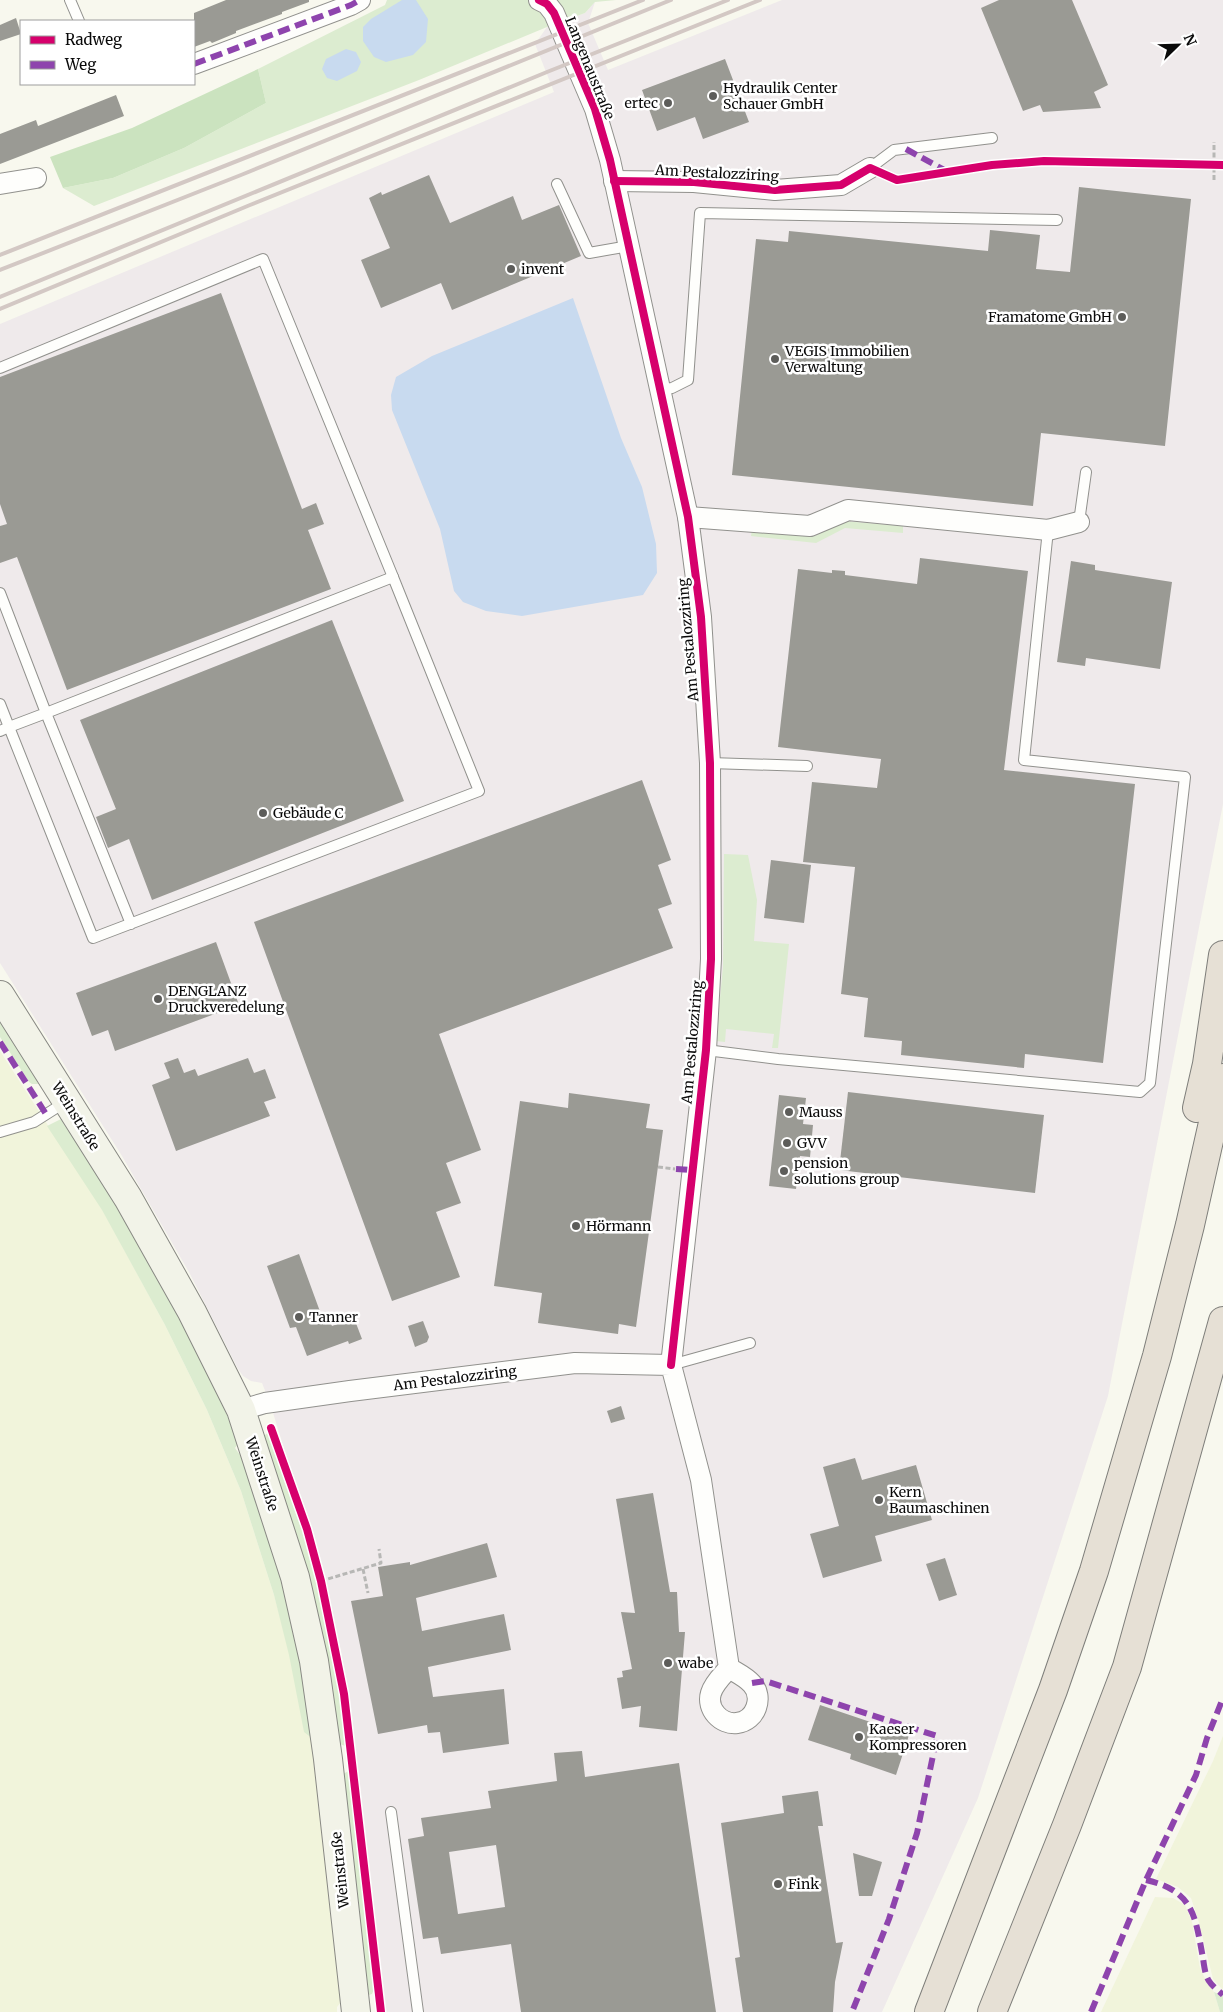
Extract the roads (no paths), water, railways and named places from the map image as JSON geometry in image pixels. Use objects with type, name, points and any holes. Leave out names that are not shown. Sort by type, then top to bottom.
[{"type":"highway","points":[[1157,1356],[1159,1306],[1169,1236],[1207,1064],[1223,955]]},
{"type":"highway","points":[[929,2012],[1056,1681],[1094,1571],[1157,1356],[1190,1224],[1223,1078]]},
{"type":"highway","points":[[992,2012],[1127,1667],[1223,1321]]},
{"type":"main road","name":"Weinstraße","points":[[0,996],[128,1198],[192,1312],[241,1410],[295,1577],[314,1660],[328,1760],[356,2012]]},
{"type":"street","points":[[195,64],[360,0]]},
{"type":"street","name":"Langenaustraße","points":[[539,0],[547,4],[554,13],[595,109],[614,181]]},
{"type":"street","name":"Am Pestalozziring","points":[[729,1668],[702,1480],[671,1365],[706,1050],[711,959],[710,763],[701,617],[688,517],[614,181],[694,182],[775,190],[841,185],[870,168]]},
{"type":"street","points":[[0,184],[36,178]]},
{"type":"street","points":[[688,517],[810,526],[848,510],[1048,530],[1078,522]]},
{"type":"street","name":"Am Pestalozziring","points":[[241,1410],[265,1403],[575,1363],[671,1365]]},
{"type":"lane","points":[[70,0],[79,20]]},
{"type":"lane","points":[[870,168],[894,150],[992,138]]},
{"type":"lane","points":[[557,184],[589,253],[629,246]]},
{"type":"lane","points":[[661,390],[672,388],[688,380],[700,213],[1057,220]]},
{"type":"lane","points":[[0,368],[262,259],[479,791],[93,938],[4,729],[0,704]]},
{"type":"lane","points":[[1078,522],[1086,472]]},
{"type":"lane","points":[[706,1050],[778,1059],[1140,1092],[1150,1083],[1185,777],[1024,760],[1048,530]]},
{"type":"lane","points":[[4,729],[393,577]]},
{"type":"lane","points":[[0,593],[131,924]]},
{"type":"lane","points":[[710,763],[807,766]]},
{"type":"lane","points":[[0,1132],[34,1122],[67,1101]]},
{"type":"lane","points":[[671,1365],[750,1343]]},
{"type":"lane","points":[[391,1812],[418,2012]]},
{"type":"water","points":[[402,0],[416,0],[428,19],[426,42],[413,55],[386,62],[374,57],[363,41],[363,27],[371,19]]},
{"type":"water","points":[[346,49],[356,52],[361,62],[357,71],[337,81],[327,78],[322,69],[326,59]]},
{"type":"water","points":[[573,298],[621,438],[642,487],[656,544],[657,573],[643,595],[522,616],[486,611],[463,602],[454,591],[440,529],[392,410],[391,395],[396,377],[432,356]]},
{"type":"railway","points":[[0,255],[643,0]]},
{"type":"railway","points":[[0,270],[241,175],[671,0]]},
{"type":"railway","points":[[0,297],[547,72],[728,0]]},
{"type":"railway","points":[[0,309],[250,205],[760,0]]},
{"type":"place","name":"Hydraulik Center Schauer GmbH","points":[[713,96]]},
{"type":"place","name":"ertec","points":[[668,103]]},
{"type":"place","name":"invent","points":[[511,269]]},
{"type":"place","name":"Framatome GmbH","points":[[1122,317]]},
{"type":"place","name":"VEGIS Immobilien Verwaltung","points":[[775,359]]},
{"type":"place","name":"Gebäude C","points":[[263,813]]},
{"type":"place","name":"DENGLANZ Druckveredelung","points":[[158,999]]},
{"type":"place","name":"Mauss","points":[[789,1112]]},
{"type":"place","name":"GVV","points":[[787,1143]]},
{"type":"place","name":"pension solutions group","points":[[784,1171]]},
{"type":"place","name":"Hörmann","points":[[576,1226]]},
{"type":"place","name":"Tanner","points":[[299,1317]]},
{"type":"place","name":"Kern Baumaschinen","points":[[879,1500]]},
{"type":"place","name":"wabe","points":[[668,1663]]},
{"type":"place","name":"Kaeser Kompressoren","points":[[859,1737]]},
{"type":"place","name":"Fink","points":[[778,1884]]}]
